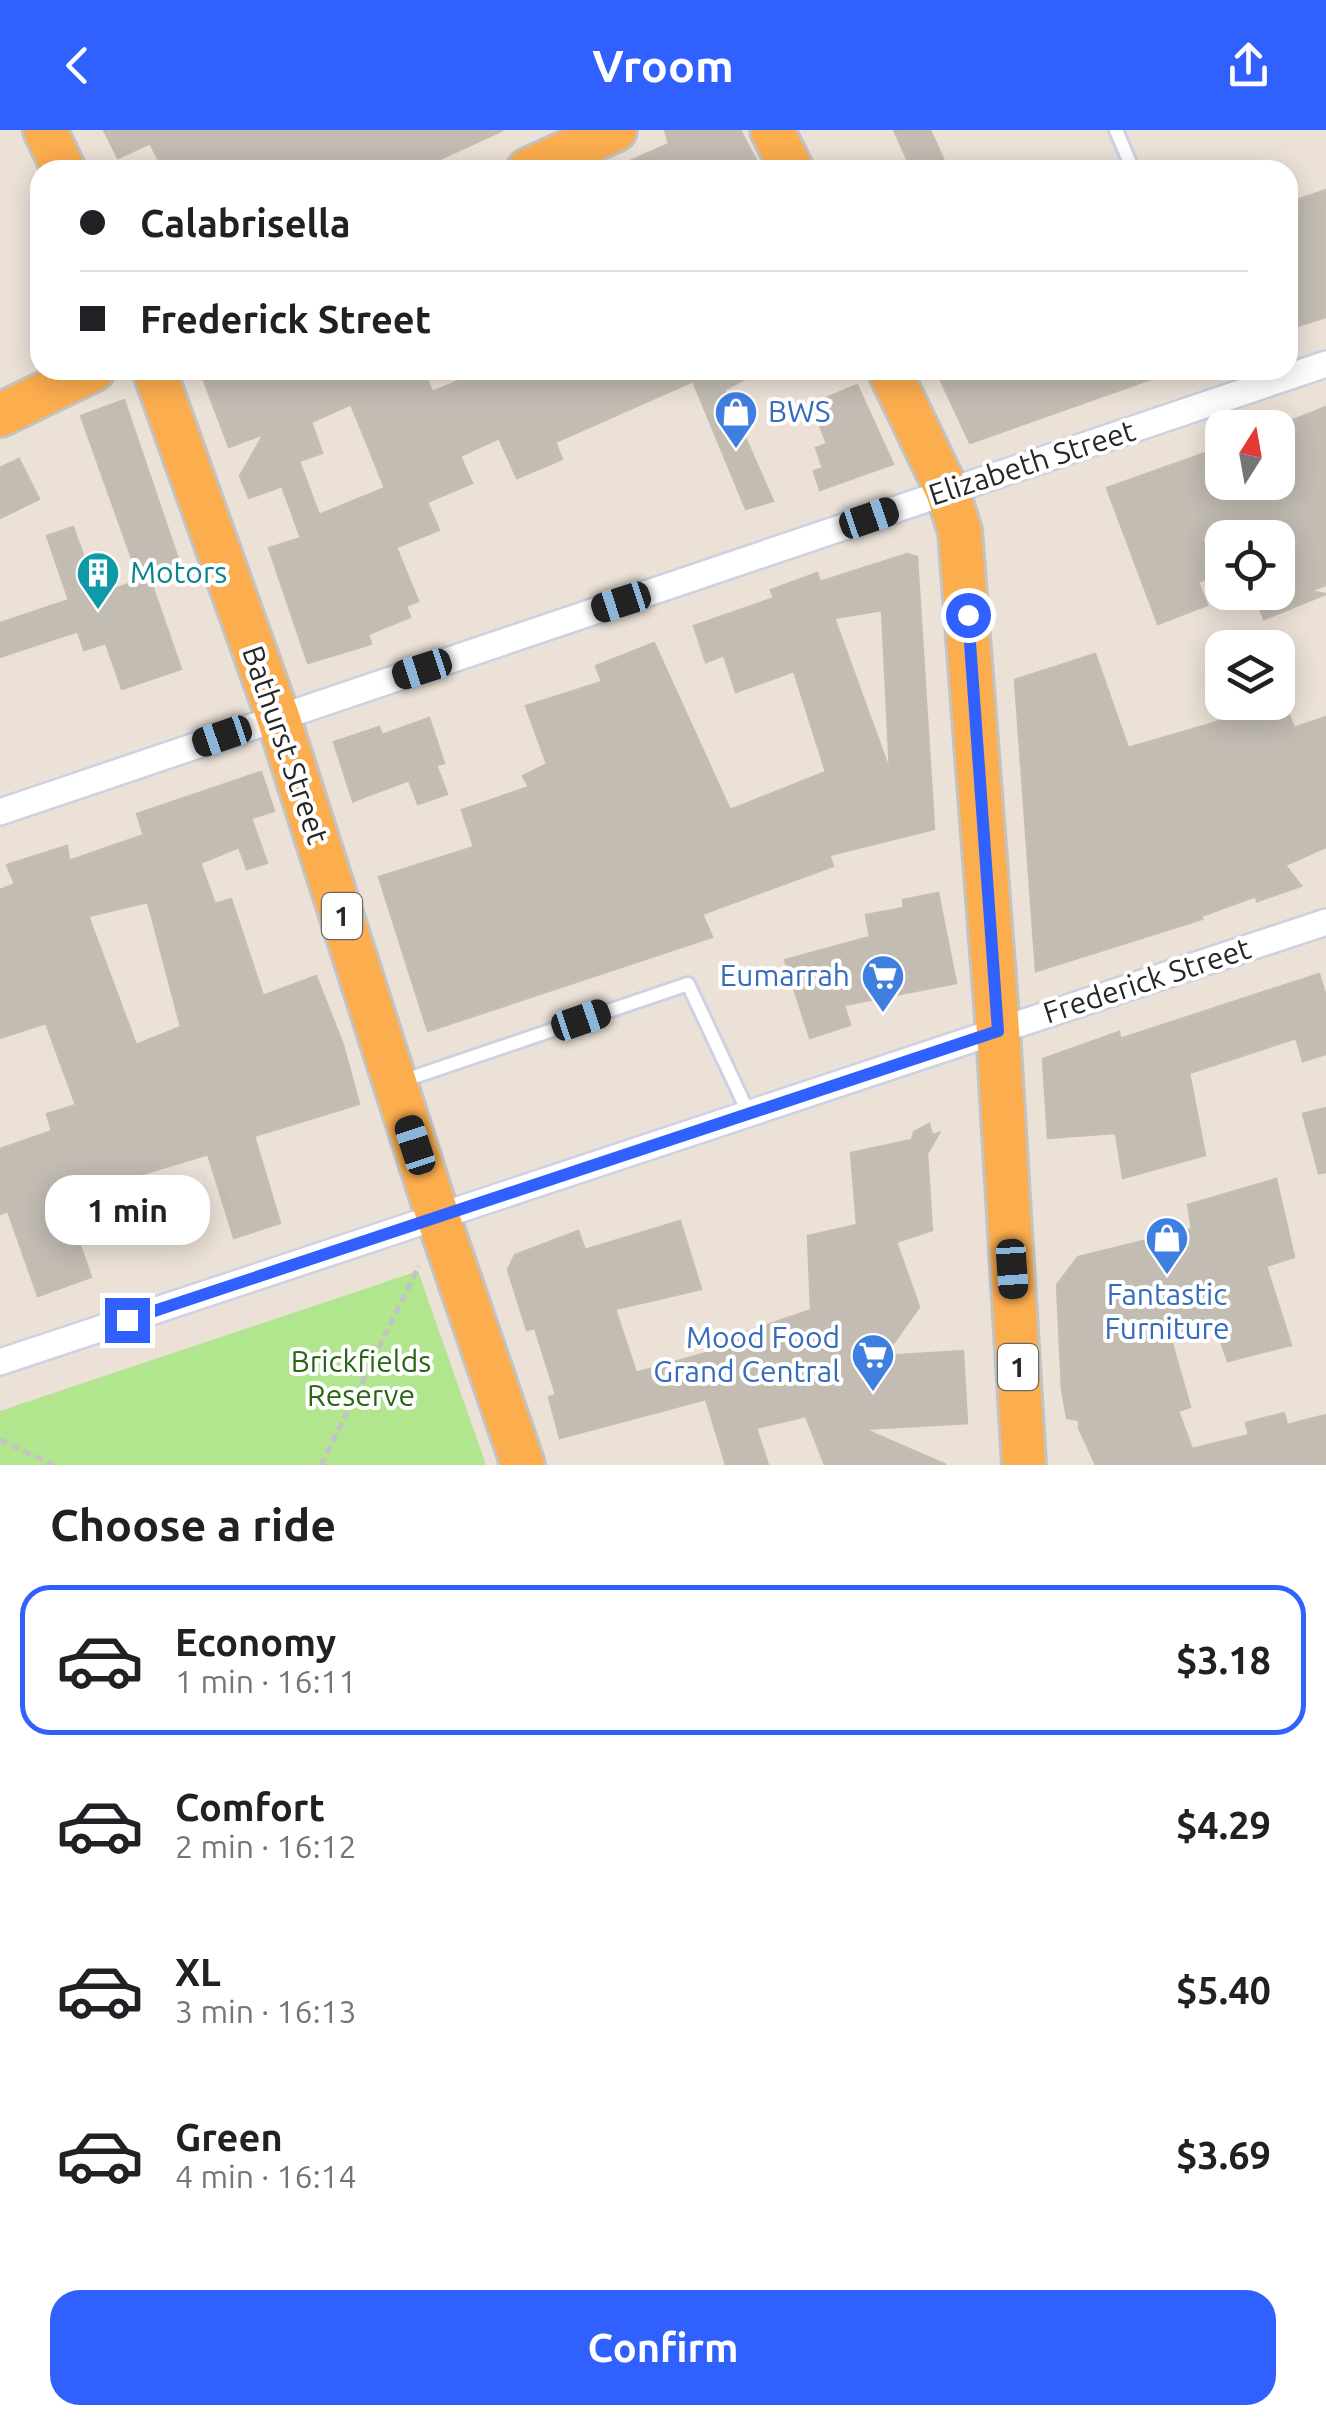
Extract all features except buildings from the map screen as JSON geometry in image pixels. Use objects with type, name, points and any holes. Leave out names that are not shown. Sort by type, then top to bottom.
[{"type":"highway","points":[[46,130],[60,160]]},
{"type":"highway","points":[[550,160],[614,130]]},
{"type":"highway","points":[[772,130],[787,160]]},
{"type":"highway","points":[[0,414],[72,380]]},
{"type":"highway","name":"Bathurst Street","points":[[158,380],[278,717],[438,1216],[523,1465]]},
{"type":"highway","name":"1","points":[[893,380],[947,491],[960,531],[998,1031],[1024,1465]]},
{"type":"street","name":"Elizabeth Street","points":[[1298,370],[1326,364]]},
{"type":"street","name":"Elizabeth Street","points":[[0,812],[947,491],[1262,380]]},
{"type":"street","name":"Frederick Street","points":[[0,1362],[1326,922]]},
{"type":"lane","points":[[1116,130],[1129,160]]},
{"type":"lane","points":[[395,1083],[688,984],[748,1114]]},
{"type":"path","points":[[321,1465],[420,1264]]},
{"type":"path","points":[[0,1440],[54,1465]]},
{"type":"green space","name":"Brickfields Reserve","points":[[418,1271],[486,1465],[0,1465],[0,1411]]},
{"type":"place","name":"BWS","points":[[736,450]]},
{"type":"place","name":"Motors","points":[[98,611]]},
{"type":"place","name":"Eumarrah","points":[[883,1014]]},
{"type":"place","name":"Fantastic Furniture","points":[[1167,1276]]},
{"type":"place","name":"Mood Food Grand Central","points":[[873,1393]]},
{"type":"route","points":[[127,1320],[998,1031],[968,615]]}]
